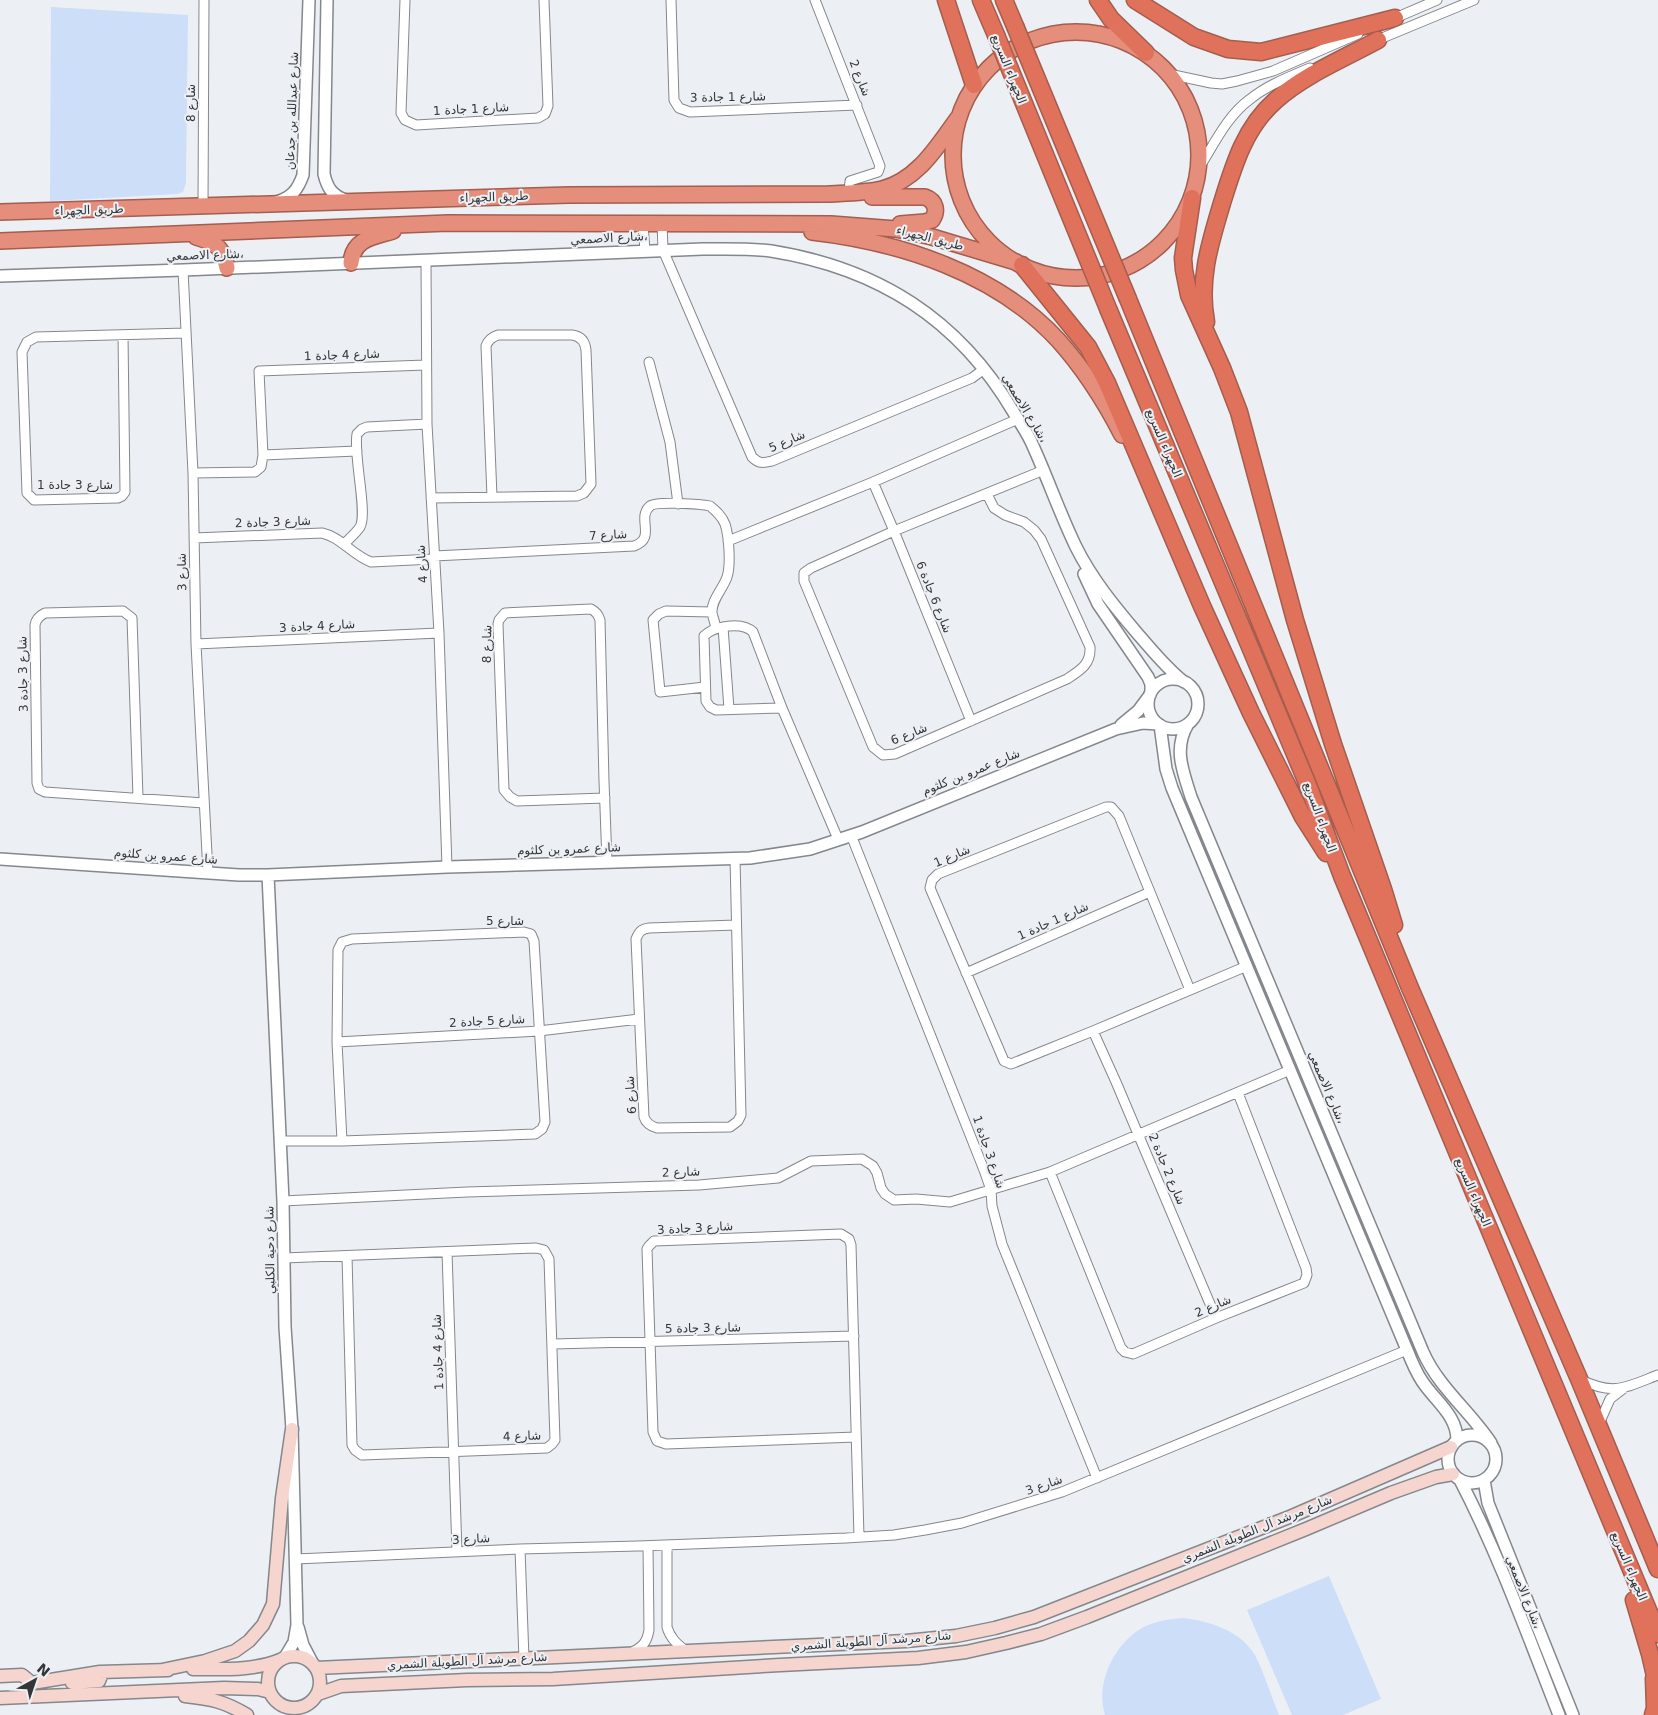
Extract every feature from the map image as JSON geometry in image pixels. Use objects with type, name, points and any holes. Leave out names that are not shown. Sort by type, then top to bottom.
[{"type":"highway","points":[[946,0],[974,85]]},
{"type":"highway","name":"الجهراء السريع","points":[[981,0],[1308,785],[1342,876],[1658,1634]]},
{"type":"highway","name":"الجهراء السريع","points":[[1004,0],[1410,988],[1579,1379],[1658,1569]]},
{"type":"highway","points":[[1098,0],[1110,19],[1169,74],[1182,92],[1192,112],[1198,133],[1200,155],[1184,245],[1184,270],[1191,300],[1213,346],[1239,412],[1298,629],[1346,784],[1383,889],[1398,938],[1410,988]]},
{"type":"highway","points":[[1135,0],[1194,37],[1228,49],[1261,52],[1395,18]]},
{"type":"highway","points":[[1146,53],[1109,36],[1088,32],[1066,32],[1044,36],[1024,43],[1005,54],[988,68],[974,85],[958,118],[954,136],[953,158],[955,179],[961,199],[970,218],[983,236],[998,250],[1019,264],[1048,275],[1066,278],[1092,277],[1117,272],[1148,256],[1173,232],[1183,218],[1192,198]]},
{"type":"highway","points":[[1213,346],[1205,314],[1203,282],[1205,266],[1208,249],[1234,164],[1247,136],[1265,111],[1288,90],[1378,40]]},
{"type":"highway","name":"طريق الجهراء","points":[[0,212],[569,195],[849,193],[883,189],[913,173],[925,161],[958,118]]},
{"type":"highway","points":[[828,194],[870,197],[925,197],[932,202],[936,210],[932,220],[925,222],[903,224],[831,224]]},
{"type":"highway","name":"طريق الجهراء","points":[[0,241],[413,224],[556,222],[831,224],[896,229],[932,237],[1019,264]]},
{"type":"highway","points":[[351,263],[352,255],[357,245],[367,239],[413,224]]},
{"type":"highway","points":[[738,224],[838,235],[876,242],[926,258],[979,281],[1010,298],[1057,339],[1077,363],[1101,395],[1146,477]]},
{"type":"highway","points":[[185,234],[217,245],[225,257],[227,268]]},
{"type":"highway","points":[[1019,264],[1088,346],[1107,383],[1202,606],[1260,730],[1303,818],[1342,876]]},
{"type":"highway","points":[[1616,1534],[1650,1654],[1656,1684],[1655,1708],[1652,1715]]},
{"type":"main road","points":[[162,1670],[205,1662],[235,1651],[257,1634],[263,1625],[273,1604],[282,1498],[292,1430]]},
{"type":"main road","name":"شارع مرشد آل الطويلة الشمري","points":[[315,1666],[524,1659],[825,1645],[948,1637],[995,1628],[1066,1606],[1292,1516],[1454,1443]]},
{"type":"main road","points":[[1384,1475],[1392,1476],[1397,1481],[1397,1487],[1391,1493]]},
{"type":"main road","name":"شارع مرشد آل الطويلة الشمري","points":[[318,1694],[341,1686],[553,1679],[918,1658],[974,1650],[1041,1634],[1213,1567],[1391,1493],[1436,1477],[1457,1477]]},
{"type":"main road","points":[[1213,1567],[1212,1558],[1230,1549],[1232,1540]]},
{"type":"main road","points":[[1163,1586],[1168,1579],[1190,1568],[1190,1561],[1184,1559]]},
{"type":"main road","points":[[780,1665],[794,1661],[820,1660],[826,1652],[825,1645]]},
{"type":"main road","points":[[0,1676],[22,1675],[32,1683],[100,1672],[252,1668],[267,1666],[283,1659],[300,1656],[315,1666],[320,1678],[318,1694],[306,1710],[283,1706],[273,1696],[258,1689],[224,1688],[0,1698]]},
{"type":"main road","points":[[279,1715],[268,1683],[269,1674],[273,1666],[283,1659]]},
{"type":"main road","points":[[456,1681],[452,1675],[456,1669],[502,1666],[514,1664],[524,1659]]},
{"type":"main road","points":[[28,1697],[39,1688],[45,1686],[96,1682],[100,1679],[100,1672]]},
{"type":"main road","points":[[145,1692],[216,1701],[231,1705],[247,1715]]},
{"type":"street","name":"شارع 8","points":[[203,206],[204,0]]},
{"type":"street","name":"شارع عبدالله بن جدعان","points":[[269,204],[294,194],[303,175],[309,0]]},
{"type":"street","points":[[327,0],[324,174],[329,190],[343,200],[353,201]]},
{"type":"street","points":[[405,0],[410,0]]},
{"type":"street","name":"شارع 1 جادة 1","points":[[405,0],[401,113],[408,123],[416,125],[538,118],[545,114],[548,106],[544,0]]},
{"type":"street","name":"شارع 1 جادة 3","points":[[671,0],[674,100],[679,108],[690,112],[857,105]]},
{"type":"street","name":"شارع 2","points":[[814,0],[857,105],[881,170],[850,181],[849,193]]},
{"type":"street","points":[[1169,74],[1211,83],[1222,84],[1237,81],[1273,71],[1436,0]]},
{"type":"street","points":[[1199,168],[1230,121],[1248,100],[1273,84],[1474,0]]},
{"type":"street","points":[[304,157],[306,163],[311,166],[318,165],[323,161]]},
{"type":"street","points":[[662,223],[663,250]]},
{"type":"street","points":[[642,224],[645,251]]},
{"type":"street","name":"شارع الاصمعي،","points":[[0,276],[426,261],[663,250],[737,249],[769,251],[829,264],[854,272],[881,284],[914,304],[934,320],[963,344],[1002,392],[1032,444],[1044,470],[1076,546],[1083,571],[1098,604],[1146,673],[1151,684],[1151,693]]},
{"type":"street","name":"شارع 5","points":[[663,250],[752,457],[760,463],[772,461],[972,378],[984,369]]},
{"type":"street","name":"شارع 4","points":[[426,261],[427,424],[439,633],[446,866]]},
{"type":"street","name":"شارع 3","points":[[183,270],[193,473],[196,644],[208,873]]},
{"type":"street","name":"شارع 3 جادة 1","points":[[123,335],[125,492],[118,498],[34,500],[27,493],[22,352],[26,342],[36,337],[186,333]]},
{"type":"street","points":[[431,498],[577,496],[584,493],[590,484],[586,350],[584,342],[579,337],[572,335],[498,335],[487,343],[492,497]]},
{"type":"street","points":[[649,362],[670,442],[678,504]]},
{"type":"street","name":"شارع 4 جادة 1","points":[[263,455],[259,371],[426,365]]},
{"type":"street","points":[[728,541],[873,482],[1018,419]]},
{"type":"street","points":[[344,544],[358,530],[363,520],[357,434],[362,428],[367,427],[427,424]]},
{"type":"street","points":[[193,473],[255,472],[262,467],[263,455],[357,451]]},
{"type":"street","name":"شارع 6","points":[[986,494],[994,508],[1005,515],[1024,522],[1041,539],[1090,647],[1090,657],[1085,665],[1067,679],[971,722],[886,756],[873,747],[804,581],[804,573],[811,568],[894,531],[1044,470]]},
{"type":"street","name":"شارع 6 جادة 6","points":[[873,482],[971,722]]},
{"type":"street","name":"شارع 7","points":[[434,558],[634,546],[642,543],[644,540],[646,512],[654,504],[710,506],[722,518],[725,524],[729,568],[728,576],[716,599],[712,612]]},
{"type":"street","name":"شارع 3 جادة 2","points":[[194,538],[322,533],[329,534],[361,558],[370,562],[434,558]]},
{"type":"street","name":"شارع الاصمعي،","points":[[1076,546],[1098,584],[1168,668],[1184,682]]},
{"type":"street","name":"شارع 8","points":[[605,798],[517,800],[510,797],[504,790],[498,624],[505,613],[591,609],[597,613],[600,620],[607,862]]},
{"type":"street","name":"شارع 3 جادة 3","points":[[138,798],[132,618],[123,611],[45,613],[41,615],[35,625],[38,786],[45,792],[204,803]]},
{"type":"street","points":[[705,687],[660,692],[653,620],[659,614],[666,611],[712,612],[719,627],[729,709]]},
{"type":"street","points":[[782,708],[716,710],[710,707],[706,701],[704,636],[709,631],[719,627],[743,626],[753,632],[782,708],[838,840]]},
{"type":"street","name":"شارع 4 جادة 3","points":[[196,644],[439,633]]},
{"type":"street","points":[[1170,680],[1184,682],[1196,694],[1198,702],[1194,718],[1180,728],[1170,729],[1159,725],[1152,718],[1149,710],[1148,702],[1151,693],[1156,686],[1170,680]]},
{"type":"street","name":"شارع عمرو بن كلثوم","points":[[1116,729],[1138,711],[1151,693]]},
{"type":"street","name":"شارع عمرو بن كلثوم","points":[[0,859],[208,873],[268,875],[446,866],[750,858],[810,849],[838,840],[1116,729],[1143,723],[1159,725]]},
{"type":"street","name":"شارع الاصمعي،","points":[[1188,724],[1182,737],[1179,753],[1181,767],[1191,797],[1428,1364],[1437,1378],[1491,1443]]},
{"type":"street","points":[[1159,725],[1166,769],[1172,788],[1406,1350],[1420,1379],[1454,1422],[1457,1431],[1448,1461],[1457,1477],[1468,1483],[1484,1480],[1494,1470],[1496,1463],[1495,1449],[1485,1438],[1471,1434],[1463,1436],[1454,1443]]},
{"type":"street","name":"شارع 1","points":[[1190,990],[1119,816],[1110,807],[938,874],[932,880],[930,888],[1004,1061],[1008,1063],[1014,1063],[1093,1031],[1247,966]]},
{"type":"street","name":"شارع 3 جادة 1","points":[[850,836],[957,1100],[991,1190],[992,1206],[1002,1244],[1097,1478]]},
{"type":"street","name":"شارع 6","points":[[735,858],[741,1115],[735,1124],[730,1127],[656,1128],[647,1123],[644,1117],[638,1019],[636,939],[641,931],[649,928],[736,925]]},
{"type":"street","name":"شارع دحية الكلبي","points":[[268,875],[283,1201],[285,1328],[292,1430],[296,1559],[297,1625],[294,1642],[283,1659]]},
{"type":"street","name":"شارع 1 جادة 1","points":[[966,973],[1150,892]]},
{"type":"street","name":"شارع 5","points":[[280,1141],[342,1141],[535,1134],[539,1132],[545,1122],[533,937],[524,932],[352,938],[342,942],[338,950],[337,1042],[342,1141]]},
{"type":"street","name":"شارع 5 جادة 2","points":[[337,1042],[539,1031],[638,1019]]},
{"type":"street","name":"شارع 2 جادة 2","points":[[1093,1031],[1216,1318]]},
{"type":"street","name":"شارع 2","points":[[283,1201],[477,1191],[699,1185],[778,1178],[819,1160],[862,1159],[873,1166],[881,1188],[885,1194],[894,1200],[916,1199],[950,1202],[1050,1172],[1290,1070]]},
{"type":"street","name":"شارع 2","points":[[1050,1172],[1121,1348],[1126,1352],[1133,1354],[1304,1283],[1307,1274],[1306,1268],[1238,1093]]},
{"type":"street","name":"شارع 3 جادة 3","points":[[856,1438],[661,1443],[658,1441],[653,1432],[647,1249],[651,1243],[841,1234],[849,1239],[851,1245],[859,1537]]},
{"type":"street","name":"شارع 4","points":[[284,1258],[536,1248],[544,1250],[549,1258],[553,1344],[555,1440],[552,1444],[547,1448],[362,1455],[355,1450],[352,1445],[347,1256]]},
{"type":"street","name":"شارع 4 جادة 1","points":[[447,1252],[457,1552]]},
{"type":"street","name":"شارع 3 جادة 5","points":[[553,1344],[854,1336]]},
{"type":"street","name":"شارع 3","points":[[296,1559],[859,1537],[894,1535],[962,1523],[1062,1492],[1406,1350]]},
{"type":"street","points":[[1579,1379],[1592,1386],[1606,1390],[1626,1387],[1658,1375]]},
{"type":"street","points":[[1598,1426],[1610,1399],[1626,1387]]},
{"type":"street","name":"شارع الاصمعي،","points":[[1457,1477],[1471,1500],[1559,1715]]},
{"type":"street","name":"شارع الاصمعي،","points":[[1484,1480],[1488,1503],[1573,1715]]},
{"type":"street","points":[[667,1545],[667,1627],[675,1642],[686,1651]]},
{"type":"street","points":[[631,1653],[642,1647],[647,1639],[649,1630],[648,1546]]},
{"type":"street","points":[[520,1549],[524,1659]]},
{"type":"street","name":"شارع دحية الكلبي","points":[[297,1625],[303,1645],[315,1666]]},
{"type":"shaded area","points":[[51,7],[188,15],[186,183],[183,192],[177,194],[50,201]]},
{"type":"shaded area","points":[[1329,1576],[1381,1699],[1343,1715],[1292,1715],[1247,1610]]},
{"type":"shaded area","points":[[1183,1618],[1204,1622],[1224,1629],[1234,1634],[1250,1648],[1256,1657],[1279,1715],[1105,1715],[1103,1691],[1105,1678],[1115,1654],[1123,1644],[1142,1628],[1162,1621]]}]
